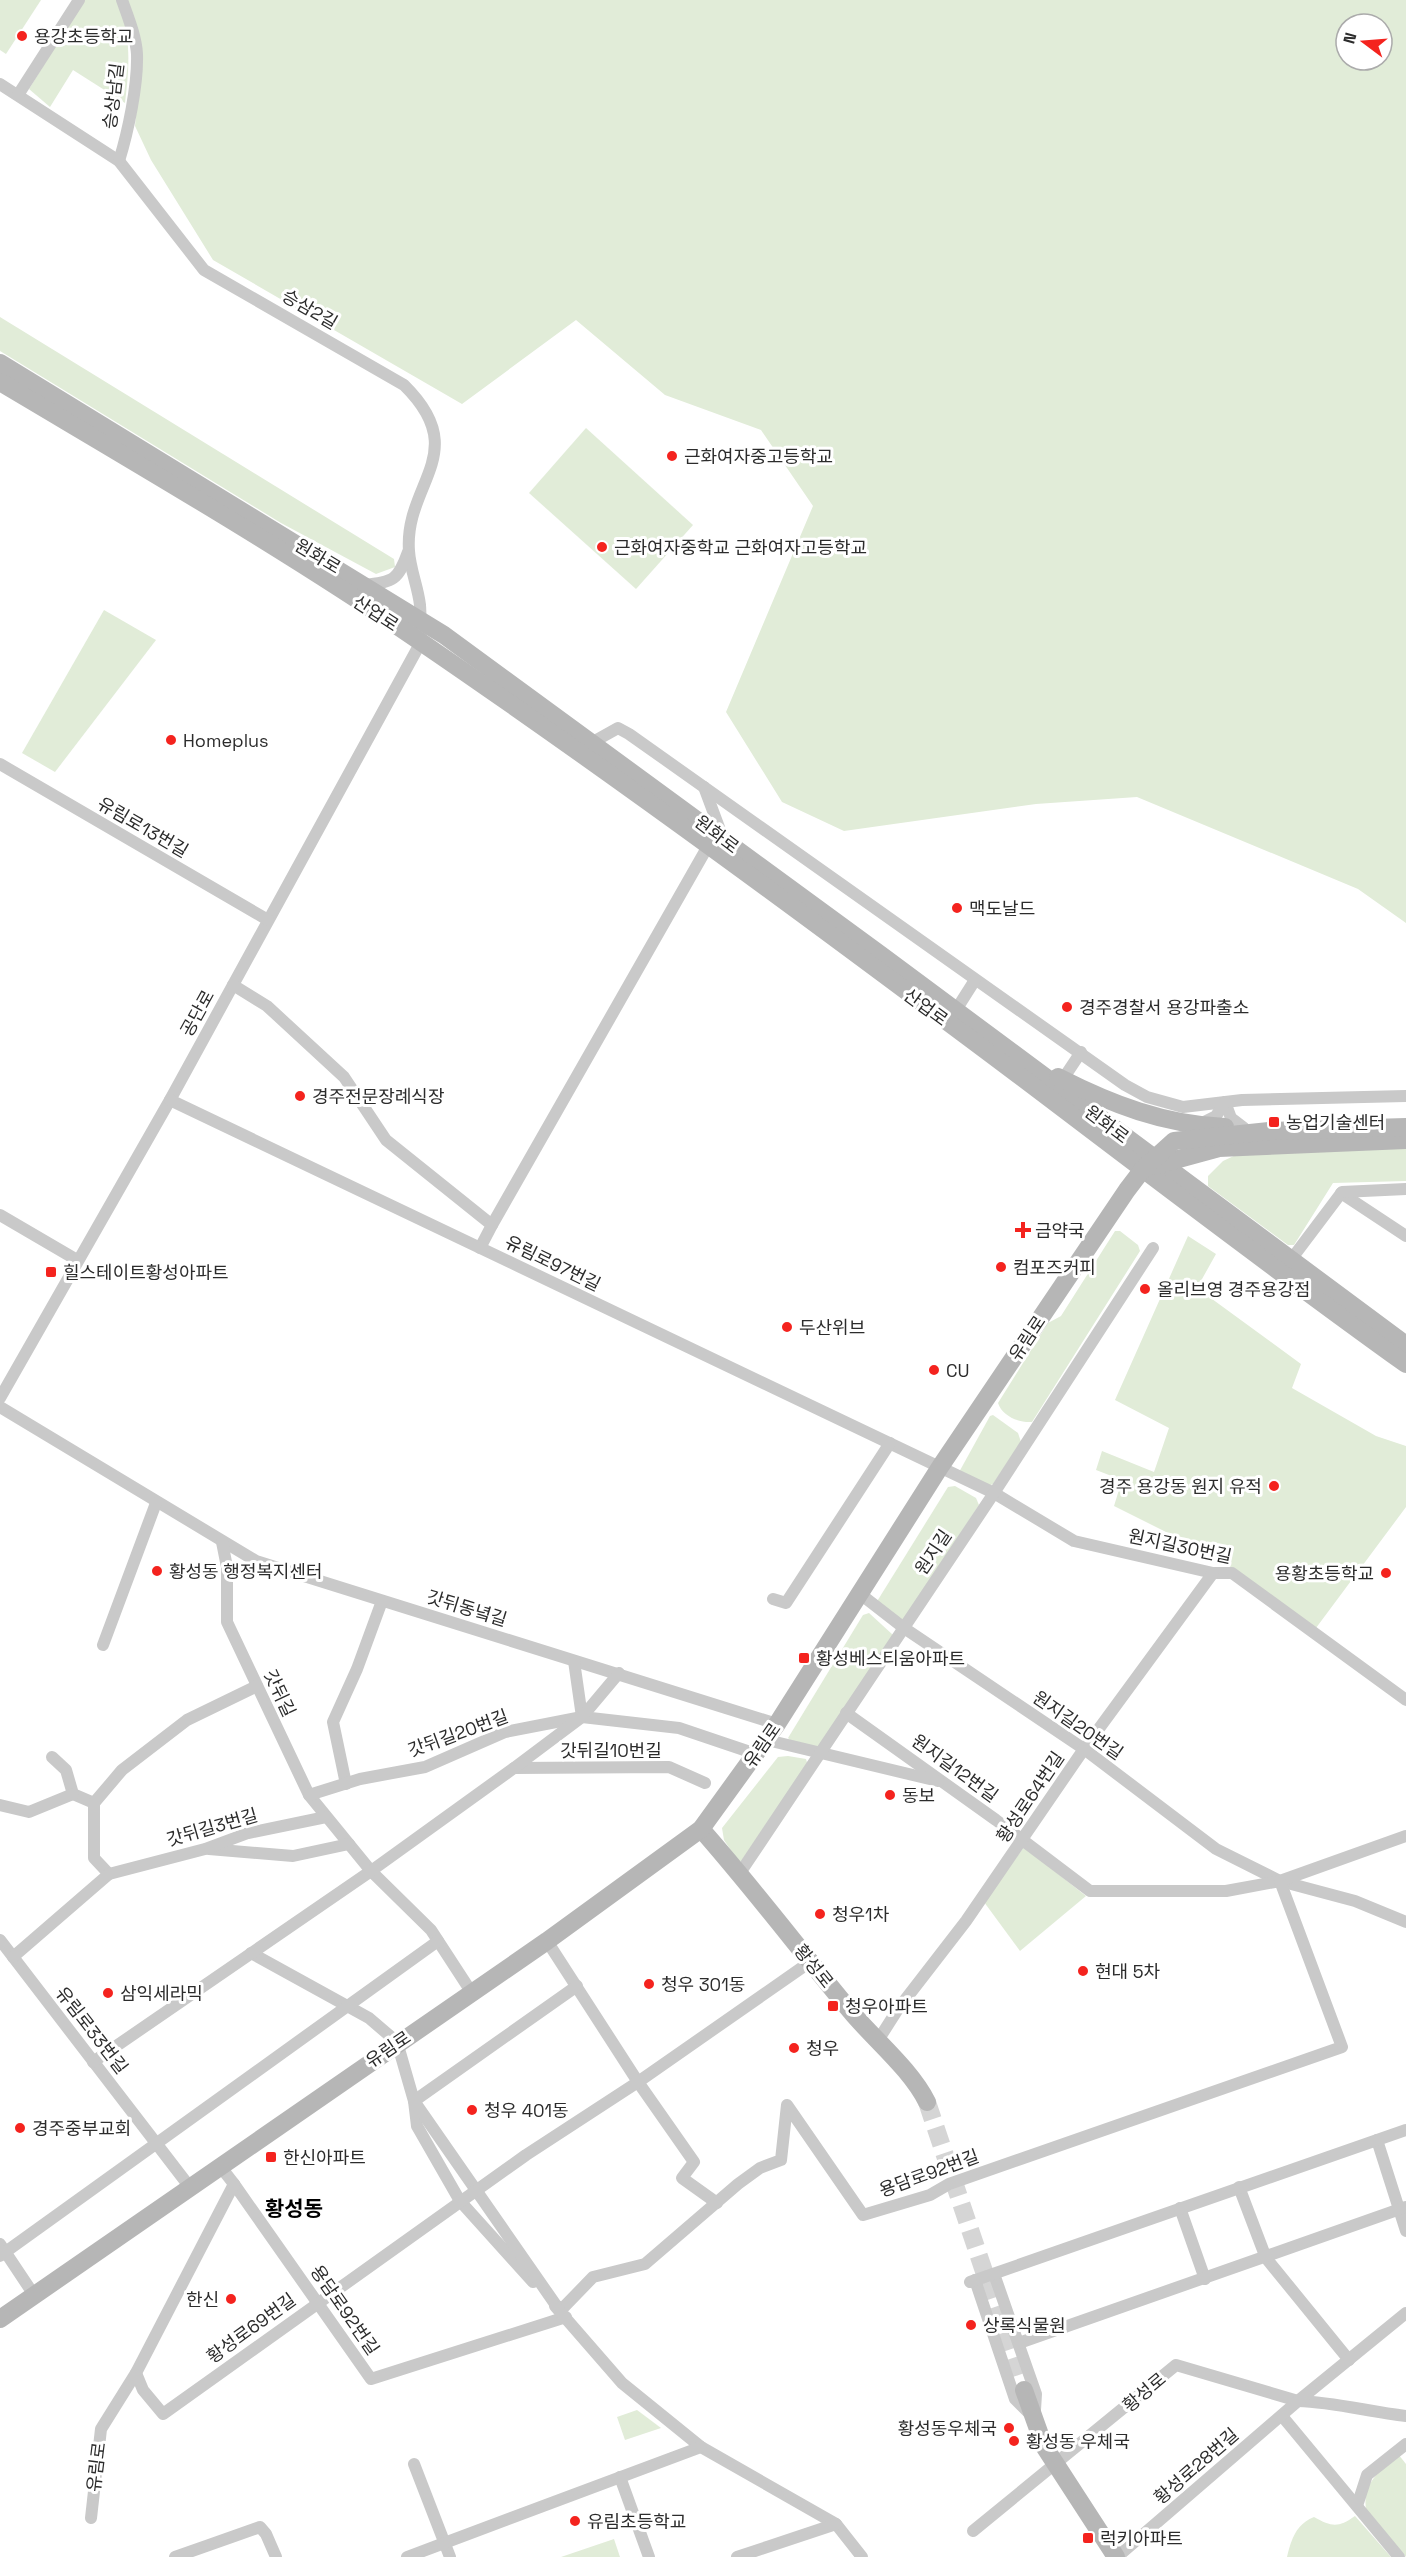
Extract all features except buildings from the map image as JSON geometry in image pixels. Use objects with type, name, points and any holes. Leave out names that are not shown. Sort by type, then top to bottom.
[{"type":"street","points":[[18,95],[79,0]]},
{"type":"street","name":"승상남길","points":[[119,161],[128,134],[137,55],[130,22],[122,0]]},
{"type":"street","name":"승삼2길","points":[[0,84],[119,161],[204,270],[404,385],[421,402],[432,424],[435,446],[430,474],[412,520],[408,550],[420,620],[421,642]]},
{"type":"street","name":"원화로","points":[[0,363],[420,620],[593,742],[716,842],[992,1037],[1152,1164],[1280,1274],[1406,1364]]},
{"type":"street","name":"산업로","points":[[0,382],[164,480],[421,642],[716,842],[1152,1164]]},
{"type":"street","points":[[364,585],[386,583],[399,575],[408,550]]},
{"type":"street","name":"공단로","points":[[0,1398],[170,1100],[421,642]]},
{"type":"street","points":[[593,742],[618,728],[704,786],[1125,1085],[1148,1097],[1183,1107],[1225,1102],[1406,1096]]},
{"type":"street","name":"유림로13번길","points":[[0,764],[268,920]]},
{"type":"street","points":[[492,1225],[597,1039],[716,842],[704,786]]},
{"type":"street","points":[[956,1010],[975,980]]},
{"type":"street","name":"유림로97번길","points":[[233,985],[267,1006],[344,1077],[386,1140],[492,1225],[480,1248],[940,1467]]},
{"type":"street","points":[[992,1037],[1063,1079],[1127,1108],[1197,1125],[1269,1131]]},
{"type":"street","points":[[1063,1079],[1081,1052]]},
{"type":"street","points":[[170,1100],[480,1248]]},
{"type":"street","points":[[1197,1125],[1208,1122],[1216,1116],[1225,1102]]},
{"type":"street","points":[[1225,1102],[1231,1118],[1244,1128]]},
{"type":"street","points":[[1152,1164],[1173,1141],[1269,1131],[1406,1127]]},
{"type":"street","points":[[1152,1164],[1219,1148],[1406,1140]]},
{"type":"street","name":"원화로","points":[[1152,1164],[1406,1345]]},
{"type":"street","name":"유림로","points":[[0,2319],[397,2042],[547,1941],[701,1829],[767,1740],[858,1593],[940,1467],[1152,1164]]},
{"type":"street","points":[[1290,1261],[1341,1193],[1406,1189]]},
{"type":"street","points":[[1341,1193],[1406,1236]]},
{"type":"street","points":[[0,1215],[77,1260]]},
{"type":"street","name":"원지길","points":[[740,1873],[994,1493],[1153,1248]]},
{"type":"street","name":"갓뒤동녘길","points":[[0,1407],[156,1503],[256,1561],[777,1724]]},
{"type":"street","points":[[773,1599],[786,1603],[890,1443]]},
{"type":"street","name":"원지길30번길","points":[[940,1467],[994,1493],[1074,1542],[1214,1573],[1232,1573],[1406,1700]]},
{"type":"street","points":[[103,1645],[156,1503]]},
{"type":"street","name":"갓뒤길","points":[[222,1542],[228,1567],[227,1622],[309,1795],[371,1871],[431,1930],[471,1993]]},
{"type":"street","name":"황성로64번길","points":[[877,2042],[1023,1839],[1084,1749],[1214,1573]]},
{"type":"street","name":"원지길20번길","points":[[858,1593],[904,1628],[1084,1749],[1216,1849],[1280,1881]]},
{"type":"street","points":[[346,1784],[333,1722],[357,1669],[382,1601]]},
{"type":"street","points":[[574,1660],[582,1717]]},
{"type":"street","points":[[93,2062],[371,1871],[514,1768],[582,1717],[620,1673]]},
{"type":"street","points":[[109,1874],[94,1858],[94,1803],[122,1770],[187,1719],[257,1686]]},
{"type":"street","name":"원지길12번길","points":[[846,1713],[945,1782],[1090,1891],[1226,1891],[1280,1881],[1406,1836]]},
{"type":"street","name":"갓뒤길20번길","points":[[309,1795],[346,1784],[425,1767],[505,1732],[582,1717],[679,1728],[756,1755]]},
{"type":"street","points":[[767,1740],[945,1782]]},
{"type":"street","points":[[52,1757],[66,1770],[73,1794]]},
{"type":"street","name":"갓뒤길10번길","points":[[514,1768],[669,1767],[705,1783]]},
{"type":"street","points":[[0,1805],[29,1812],[73,1794],[94,1803]]},
{"type":"street","name":"갓뒤길3번길","points":[[13,1957],[109,1874],[204,1849],[248,1833],[326,1817]]},
{"type":"street","name":"황성로","points":[[701,1829],[740,1873],[877,2042],[921,2089],[927,2102]]},
{"type":"street","points":[[204,1849],[293,1856],[349,1845]]},
{"type":"street","name":"원지길12번길","points":[[1280,1881],[1355,1901],[1406,1922]]},
{"type":"street","name":"용담로92번길","points":[[234,2184],[371,2379],[563,2314],[593,2277],[645,2264],[760,2168],[781,2160],[787,2105],[863,2215],[930,2195],[949,2184],[1342,2047],[1280,1881]]},
{"type":"street","name":"유림로33번길","points":[[0,1940],[189,2186]]},
{"type":"street","points":[[33,2295],[2,2250],[438,1941]]},
{"type":"street","points":[[547,1941],[638,2082],[694,2162],[682,2178],[717,2203]]},
{"type":"street","points":[[251,1953],[369,2018],[397,2042],[414,2101],[417,2126],[460,2201],[563,2314],[622,2383],[701,2447],[836,2524],[862,2557]]},
{"type":"street","name":"황성로69번길","points":[[136,2373],[143,2390],[163,2414],[477,2189],[638,2082],[810,1962]]},
{"type":"street","points":[[414,2101],[577,1986]]},
{"type":"street","points":[[414,2101],[563,2314]]},
{"type":"street","points":[[1034,2418],[1015,2399],[973,2281],[1406,2130]]},
{"type":"street","points":[[1377,2140],[1402,2208],[1406,2231]]},
{"type":"street","points":[[220,2166],[234,2184]]},
{"type":"street","name":"유림로","points":[[91,2518],[101,2429],[136,2373],[234,2184]]},
{"type":"street","points":[[1239,2187],[1266,2258],[1349,2360]]},
{"type":"street","points":[[1180,2208],[1205,2279]]},
{"type":"street","points":[[1019,2343],[1266,2258],[1402,2208]]},
{"type":"street","points":[[994,2274],[1036,2394],[1034,2418]]},
{"type":"street","name":"황성로28번길","points":[[1117,2557],[1298,2401],[1406,2313]]},
{"type":"street","name":"황성로","points":[[973,2532],[1176,2365],[1298,2401]]},
{"type":"street","points":[[1024,2390],[1044,2446],[1055,2466],[1117,2557]]},
{"type":"street","points":[[1298,2401],[1406,2416]]},
{"type":"street","points":[[1282,2416],[1399,2557]]},
{"type":"street","points":[[1357,2506],[1367,2475],[1406,2444]]},
{"type":"street","points":[[407,2557],[701,2447]]},
{"type":"street","points":[[414,2464],[450,2557]]},
{"type":"street","points":[[620,2477],[649,2557]]},
{"type":"street","points":[[737,2557],[836,2524]]},
{"type":"street","points":[[175,2557],[260,2528],[266,2534],[276,2557]]},
{"type":"green space","points":[[0,0],[41,0],[6,54],[0,50]]},
{"type":"green space","points":[[84,0],[118,0],[128,51],[125,103],[73,70],[50,107],[29,89]]},
{"type":"green space","points":[[127,0],[1406,0],[1406,923],[1358,889],[1137,797],[1036,804],[844,831],[782,802],[726,712],[813,506],[761,430],[665,395],[576,320],[462,404],[213,260],[151,160],[135,126],[142,52]]},
{"type":"green space","points":[[0,317],[394,559],[395,567],[376,574],[281,523],[0,351]]},
{"type":"green space","points":[[586,428],[693,525],[636,589],[529,493]]},
{"type":"green space","points":[[104,610],[156,640],[55,772],[22,753]]},
{"type":"green space","points":[[1406,1145],[1406,1181],[1333,1183],[1294,1245],[1288,1245],[1208,1186],[1208,1176],[1223,1161],[1238,1154]]},
{"type":"green space","points":[[1115,1231],[1120,1231],[1138,1245],[1140,1251],[1032,1422],[1012,1418],[1003,1412],[998,1403],[1048,1323],[1061,1316]]},
{"type":"green space","points":[[1188,1236],[1216,1254],[1197,1288],[1301,1364],[1292,1388],[1376,1436],[1406,1446],[1406,1507],[1316,1628],[1216,1557],[1114,1506],[1122,1480],[1096,1470],[1102,1451],[1154,1472],[1169,1428],[1115,1400]]},
{"type":"green space","points":[[993,1415],[1018,1433],[1021,1442],[993,1484],[986,1487],[958,1474],[990,1416]]},
{"type":"green space","points":[[955,1486],[976,1498],[979,1505],[906,1617],[901,1621],[876,1603],[948,1487]]},
{"type":"green space","points":[[869,1613],[893,1635],[818,1750],[790,1740],[788,1738],[863,1615]]},
{"type":"green space","points":[[778,1757],[806,1759],[808,1766],[743,1861],[738,1861],[724,1840],[722,1828]]},
{"type":"green space","points":[[1024,1847],[1086,1896],[1020,1951],[984,1902]]},
{"type":"green space","points":[[637,2410],[661,2428],[625,2440],[617,2417]]},
{"type":"green space","points":[[1398,2454],[1406,2464],[1406,2557],[1366,2509],[1370,2484]]},
{"type":"green space","points":[[1355,2516],[1391,2557],[1287,2557],[1295,2533],[1308,2520],[1314,2517],[1335,2525],[1344,2523]]},
{"type":"green space","points":[[614,2539],[620,2557],[561,2557]]},
{"type":"tunnel","points":[[927,2102],[1024,2390]]},
{"type":"place","name":"용강초등학교","points":[[22,36]]},
{"type":"place","name":"근화여자중고등학교","points":[[672,456]]},
{"type":"place","name":"근화여자중학교 근화여자고등학교","points":[[602,547]]},
{"type":"place","name":"Homeplus","points":[[171,740]]},
{"type":"place","name":"맥도날드","points":[[957,908]]},
{"type":"place","name":"경주경찰서 용강파출소","points":[[1067,1007]]},
{"type":"place","name":"경주전문장례식장","points":[[300,1096]]},
{"type":"place","name":"농업기술센터","points":[[1274,1122]]},
{"type":"place","name":"금약국","points":[[1023,1230]]},
{"type":"place","name":"컴포즈커피","points":[[1001,1267]]},
{"type":"place","name":"힐스테이트황성아파트","points":[[51,1272]]},
{"type":"place","name":"올리브영 경주용강점","points":[[1145,1289]]},
{"type":"place","name":"두산위브","points":[[787,1327]]},
{"type":"place","name":"CU","points":[[934,1370]]},
{"type":"place","name":"경주 용강동 원지 유적","points":[[1274,1486]]},
{"type":"place","name":"황성동 행정복지센터","points":[[157,1571]]},
{"type":"place","name":"용황초등학교","points":[[1386,1573]]},
{"type":"place","name":"황성베스티움아파트","points":[[804,1658]]},
{"type":"place","name":"동보","points":[[890,1795]]},
{"type":"place","name":"청우1차","points":[[820,1914]]},
{"type":"place","name":"현대 5차","points":[[1083,1971]]},
{"type":"place","name":"청우 301동","points":[[649,1984]]},
{"type":"place","name":"삼익세라믹","points":[[108,1993]]},
{"type":"place","name":"청우아파트","points":[[833,2006]]},
{"type":"place","name":"청우","points":[[794,2048]]},
{"type":"place","name":"청우 401동","points":[[472,2110]]},
{"type":"place","name":"경주중부교회","points":[[20,2128]]},
{"type":"place","name":"한신아파트","points":[[271,2157]]},
{"type":"place","name":"한신","points":[[231,2299]]},
{"type":"place","name":"상록식물원","points":[[971,2325]]},
{"type":"place","name":"황성동우체국","points":[[1009,2428]]},
{"type":"place","name":"황성동 우체국","points":[[1014,2441]]},
{"type":"place","name":"유림초등학교","points":[[575,2521]]},
{"type":"place","name":"럭키아파트","points":[[1088,2538]]},
{"type":"district","name":"황성동","points":[[294,2208]]}]
